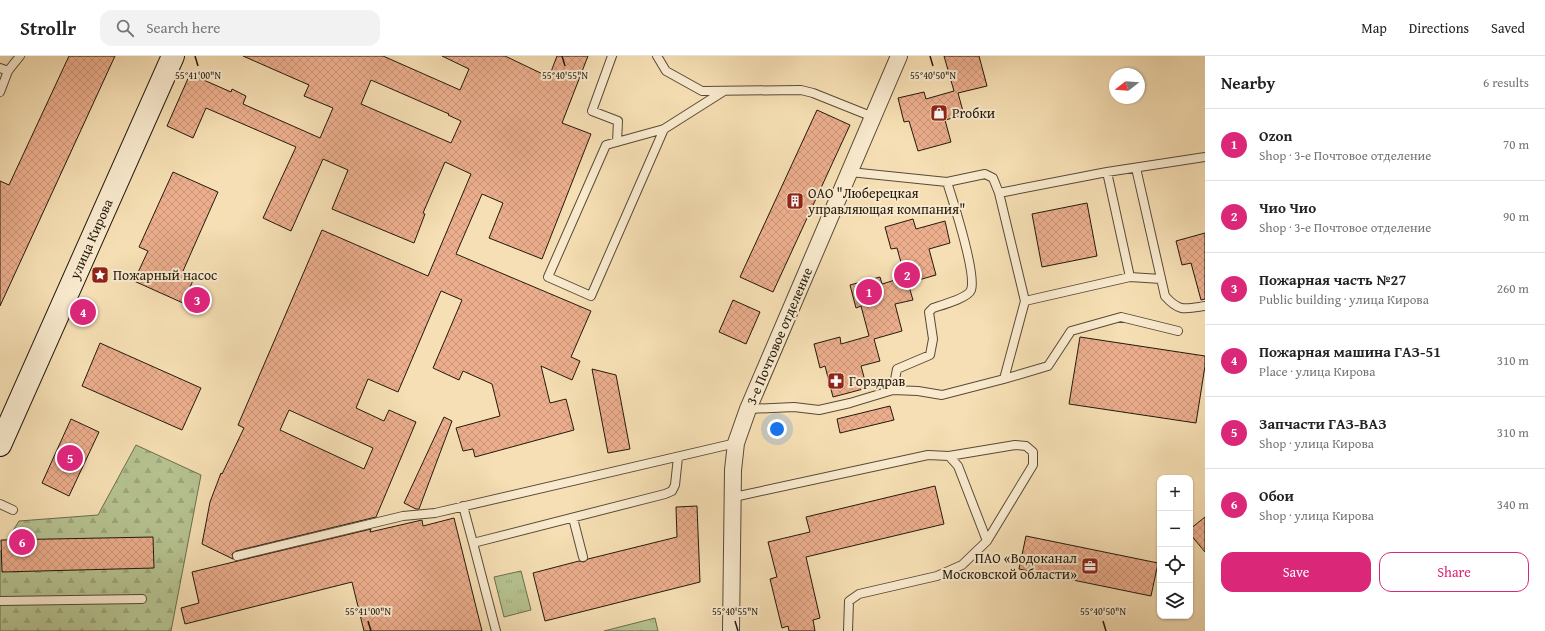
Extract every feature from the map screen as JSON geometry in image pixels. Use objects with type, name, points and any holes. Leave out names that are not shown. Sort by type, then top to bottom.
[{"type":"main road","name":"улица Кирова","points":[[0,444],[172,56]]},
{"type":"street","name":"3-е Почтовое отделение","points":[[731,631],[734,497],[733,470],[736,443],[748,409],[899,56]]},
{"type":"lane","points":[[0,92],[4,70],[20,56]]},
{"type":"lane","points":[[612,56],[592,111],[618,121],[617,142]]},
{"type":"lane","points":[[657,56],[666,72],[702,91],[801,90],[813,93],[873,118]]},
{"type":"lane","points":[[664,128],[591,296],[548,277],[606,145],[664,128],[724,91]]},
{"type":"lane","points":[[999,193],[1107,172],[1205,157]]},
{"type":"lane","points":[[1136,168],[1165,296],[1173,305],[1185,309],[1205,306]]},
{"type":"lane","points":[[850,172],[947,182],[985,174],[993,178],[999,193],[1025,301],[1004,379]]},
{"type":"lane","points":[[1107,172],[1130,277]]},
{"type":"lane","points":[[893,390],[897,369],[930,356],[933,339],[929,312],[933,308],[966,296],[971,290],[972,281],[966,246],[947,182]]},
{"type":"lane","points":[[1025,301],[1130,277],[1162,280]]},
{"type":"lane","points":[[748,409],[794,407],[819,410],[850,403],[893,390],[918,391],[942,395],[1048,366],[1071,331],[1121,317],[1178,331]]},
{"type":"lane","points":[[236,556],[403,516],[434,513],[736,443]]},
{"type":"lane","points":[[734,497],[928,455],[949,456],[1015,445],[1026,446],[1033,452],[1033,464],[988,541],[962,565],[937,576],[860,594],[849,601],[848,631]]},
{"type":"lane","points":[[949,456],[958,466],[988,541]]},
{"type":"lane","points":[[473,543],[665,494],[672,491],[675,485],[678,457]]},
{"type":"lane","points":[[0,504],[13,510]]},
{"type":"lane","points":[[463,506],[496,631]]},
{"type":"lane","points":[[573,518],[583,557]]},
{"type":"lane","points":[[0,601],[142,599]]},
{"type":"green space","points":[[136,445],[201,475],[171,631],[0,631],[0,552],[19,521],[98,515]]},
{"type":"green space","points":[[521,571],[531,610],[504,617],[494,577]]},
{"type":"green space","points":[[655,618],[658,631],[604,631]]},
{"type":"building","points":[[69,56],[115,56],[0,306],[0,181],[9,185]]},
{"type":"building","points":[[243,56],[383,56],[460,90],[469,69],[442,56],[505,56],[549,77],[557,56],[588,56],[562,123],[591,134],[542,259],[489,238],[503,203],[482,194],[456,254],[591,311],[571,357],[580,361],[572,380],[541,366],[550,403],[566,399],[574,430],[475,457],[473,449],[463,451],[456,428],[500,416],[492,384],[463,371],[459,380],[433,368],[462,300],[441,291],[398,392],[368,379],[356,408],[384,421],[389,410],[416,422],[376,517],[236,551],[232,554],[233,559],[202,544],[210,502],[221,473],[222,474],[244,428],[238,425],[322,230],[428,276],[471,174],[445,162],[423,213],[425,214],[414,243],[332,209],[348,170],[323,159],[291,231],[263,218],[296,147],[206,108],[193,138],[167,126],[190,74],[231,92],[232,89],[246,96],[243,104],[320,138],[333,108],[304,96],[309,85]],"holes":[[[371,80],[449,114],[448,115],[461,121],[451,143],[361,104]],[[289,410],[373,448],[364,469],[280,430]]]},
{"type":"building","points":[[944,56],[979,56],[987,86],[958,93],[964,115],[945,120],[951,142],[918,151],[909,121],[904,122],[898,98],[924,92],[926,99],[954,91]]},
{"type":"building","name":"ОАО \"Люберецкая управляющая компания\"","points":[[817,110],[850,125],[773,292],[740,277]]},
{"type":"building","points":[[173,172],[218,192],[183,271],[195,276],[183,303],[134,281],[148,251],[139,247]]},
{"type":"building","points":[[1087,203],[1097,256],[1042,267],[1032,214]]},
{"type":"building","points":[[913,219],[916,229],[945,221],[950,243],[929,249],[936,275],[908,283],[913,300],[895,304],[902,331],[874,339],[880,361],[861,366],[867,388],[833,397],[825,366],[820,368],[814,344],[840,337],[841,344],[869,336],[861,306],[856,308],[850,285],[880,277],[882,284],[905,277],[897,248],[891,249],[885,227]]},
{"type":"building","points":[[1205,233],[1205,299],[1201,300],[1191,263],[1182,265],[1176,241]]},
{"type":"building","points":[[733,300],[760,312],[746,344],[719,332]]},
{"type":"building","points":[[1080,337],[1205,356],[1205,366],[1196,423],[1069,404]]},
{"type":"building","points":[[100,343],[201,388],[182,430],[82,386]]},
{"type":"building","points":[[592,369],[616,375],[630,449],[608,453]]},
{"type":"building","points":[[890,406],[894,420],[840,433],[837,419]]},
{"type":"building","points":[[444,417],[452,421],[419,509],[416,509],[404,503]]},
{"type":"building","points":[[71,419],[99,432],[69,496],[42,483]]},
{"type":"building","points":[[935,486],[944,524],[806,557],[820,618],[813,620],[815,631],[789,631],[788,626],[782,628],[770,579],[777,577],[768,542],[810,532],[806,517]]},
{"type":"building","points":[[697,506],[700,582],[545,621],[533,573],[579,561],[584,562],[588,559],[677,537],[676,507]]},
{"type":"building","points":[[1205,517],[1205,552],[1193,538],[1193,527]]},
{"type":"building","points":[[454,518],[482,631],[364,631],[352,582],[185,624],[181,608],[199,603],[192,572],[371,529],[370,532],[422,520],[423,526]]},
{"type":"building","points":[[1026,536],[1157,563],[1151,596],[1019,569]]},
{"type":"building","points":[[153,537],[154,568],[2,572],[1,540]]},
{"type":"place","name":"Proбки","points":[[939,113]]},
{"type":"place","name":"ОАО \"Люберецкая управляющая компания\"","points":[[795,201]]},
{"type":"place","name":"Пожарный насос","points":[[100,275]]},
{"type":"place","name":"Чио Чио","points":[[907,275]]},
{"type":"place","name":"Ozon","points":[[869,292]]},
{"type":"place","name":"Пожарная часть №27","points":[[197,300]]},
{"type":"place","name":"Пожарная машина ГАЗ-51","points":[[83,312]]},
{"type":"place","name":"Горздрав","points":[[836,381]]},
{"type":"place","name":"Запчасти ГАЗ-ВАЗ","points":[[70,458]]},
{"type":"place","name":"Обои","points":[[22,542]]},
{"type":"place","name":"ПАО «Водоканал Московской области»","points":[[1090,566]]}]
